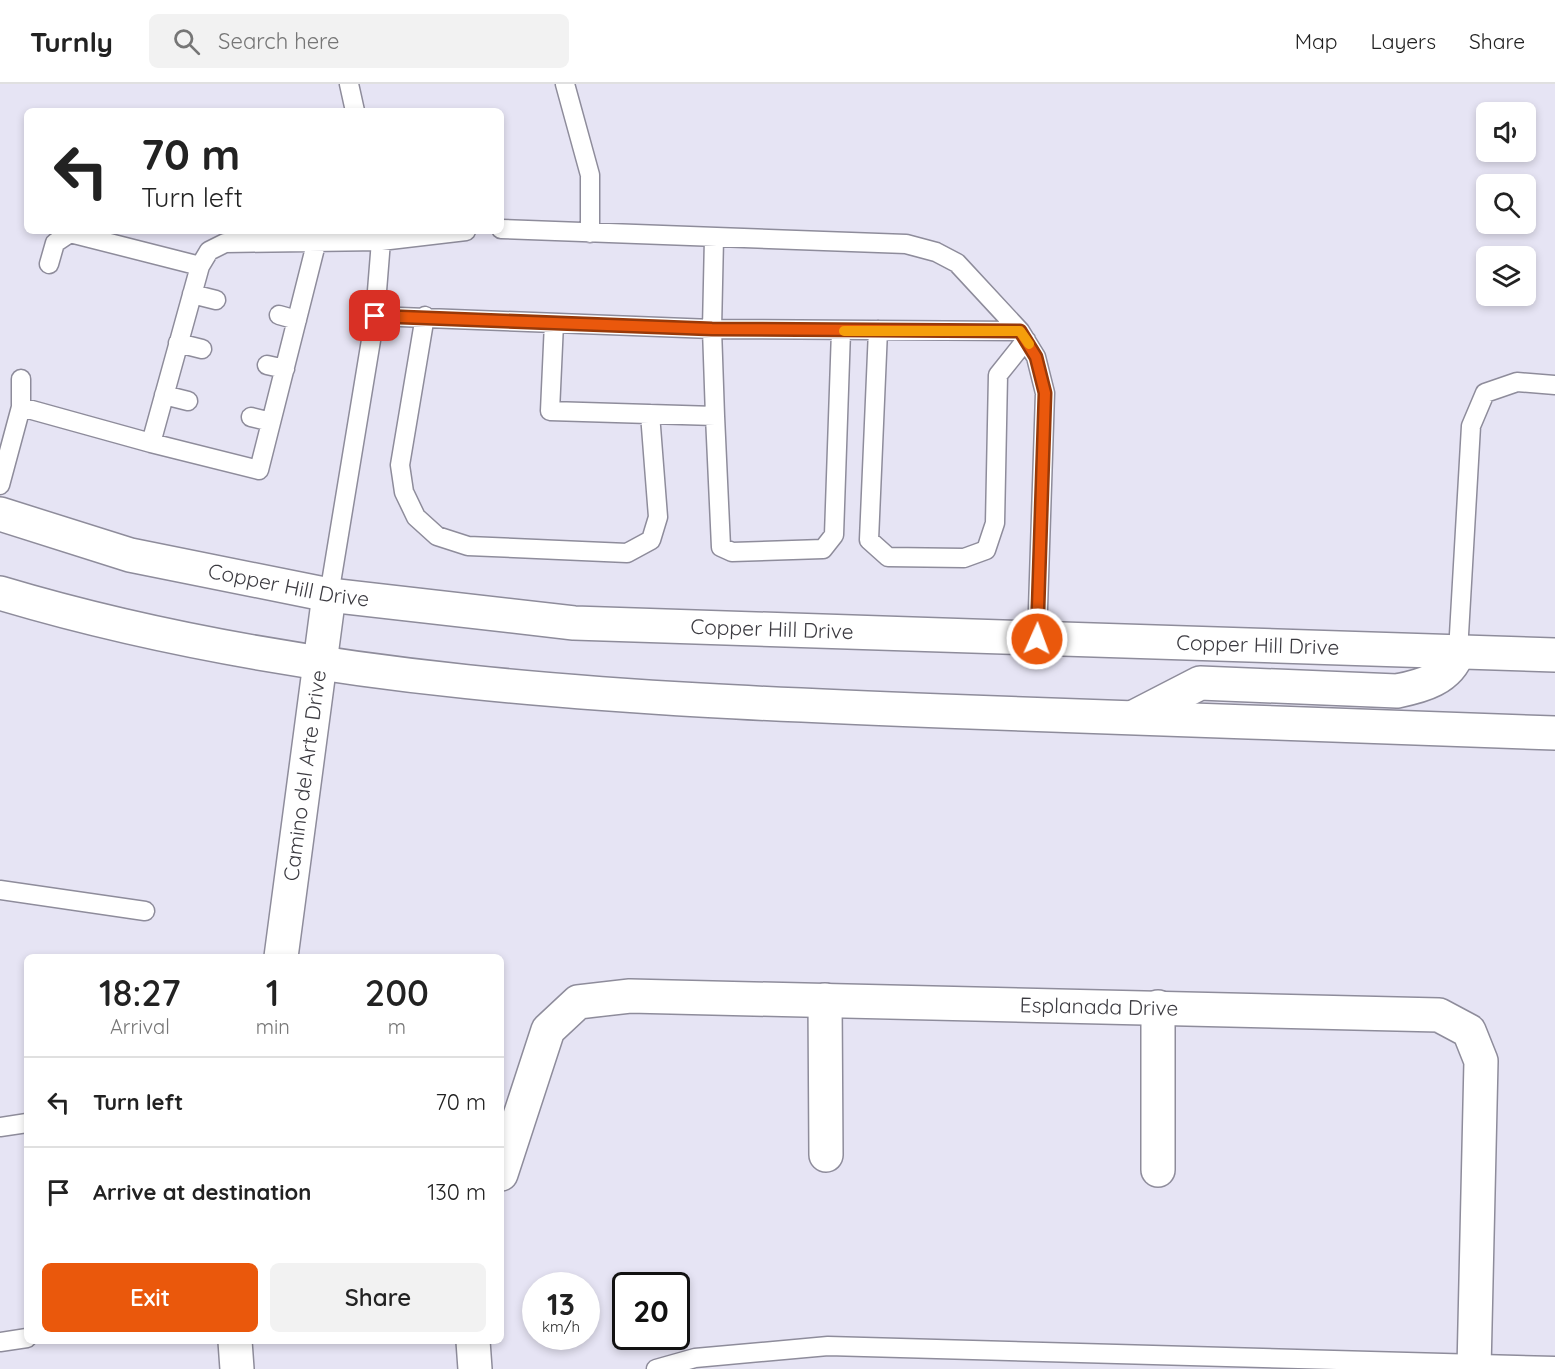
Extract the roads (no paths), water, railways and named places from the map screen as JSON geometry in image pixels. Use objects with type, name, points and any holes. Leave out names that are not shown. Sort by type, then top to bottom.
[{"type":"main road","name":"Copper Hill Drive","points":[[0,514],[130,555],[329,595],[574,622],[1555,656]]},
{"type":"main road","points":[[0,593],[77,616],[321,663],[573,693],[828,707],[1555,733]]},
{"type":"main road","name":"Camino del Arte Drive","points":[[281,954],[329,595]]},
{"type":"main road","points":[[1132,718],[1200,683],[1396,691],[1426,685],[1454,664],[1458,652]]},
{"type":"main road","name":"Esplanada Drive","points":[[504,1165],[548,1030],[578,1002],[630,996],[1439,1015],[1469,1030],[1481,1061],[1474,1366]]},
{"type":"main road","points":[[825,1000],[826,1155]]},
{"type":"main road","points":[[1158,1007],[1158,1170]]},
{"type":"main road","points":[[235,1344],[237,1369]]},
{"type":"main road","points":[[473,1344],[475,1369]]},
{"type":"lane","points":[[349,84],[354,108]]},
{"type":"lane","points":[[565,84],[590,175],[590,233]]},
{"type":"lane","points":[[504,229],[906,244],[936,252],[957,263],[1023,335],[1036,357],[1045,393],[1037,639]]},
{"type":"lane","points":[[49,264],[55,243],[68,234]]},
{"type":"lane","points":[[74,234],[200,266]]},
{"type":"lane","points":[[151,443],[200,266],[209,251],[225,243],[414,234]]},
{"type":"lane","points":[[329,595],[375,316],[380,236]]},
{"type":"lane","points":[[714,238],[712,329],[721,547],[732,552],[823,549],[834,535],[841,331]]},
{"type":"lane","points":[[21,407],[259,470],[271,422],[276,367],[297,320],[317,240]]},
{"type":"lane","points":[[192,294],[216,300]]},
{"type":"lane","points":[[279,315],[297,320]]},
{"type":"lane","points":[[375,316],[426,316],[712,329],[878,330],[1023,335]]},
{"type":"lane","points":[[426,316],[400,465],[404,492],[416,517],[437,536],[468,546],[627,553],[651,540],[658,517],[650,414]]},
{"type":"lane","points":[[554,323],[550,411],[715,416]]},
{"type":"lane","points":[[878,330],[869,540],[888,556],[964,558],[986,550],[995,523],[998,375],[1023,335]]},
{"type":"lane","points":[[178,343],[202,349]]},
{"type":"lane","points":[[0,485],[21,407],[21,379]]},
{"type":"lane","points":[[1458,652],[1471,426],[1485,393],[1517,382],[1555,385]]},
{"type":"lane","points":[[164,395],[188,401]]},
{"type":"lane","points":[[251,417],[271,422]]},
{"type":"lane","points":[[0,890],[145,911]]},
{"type":"lane","points":[[0,1127],[24,1123]]},
{"type":"lane","points":[[0,1342],[24,1338]]},
{"type":"lane","points":[[656,1369],[695,1358],[828,1346],[1474,1366],[1555,1366]]}]
